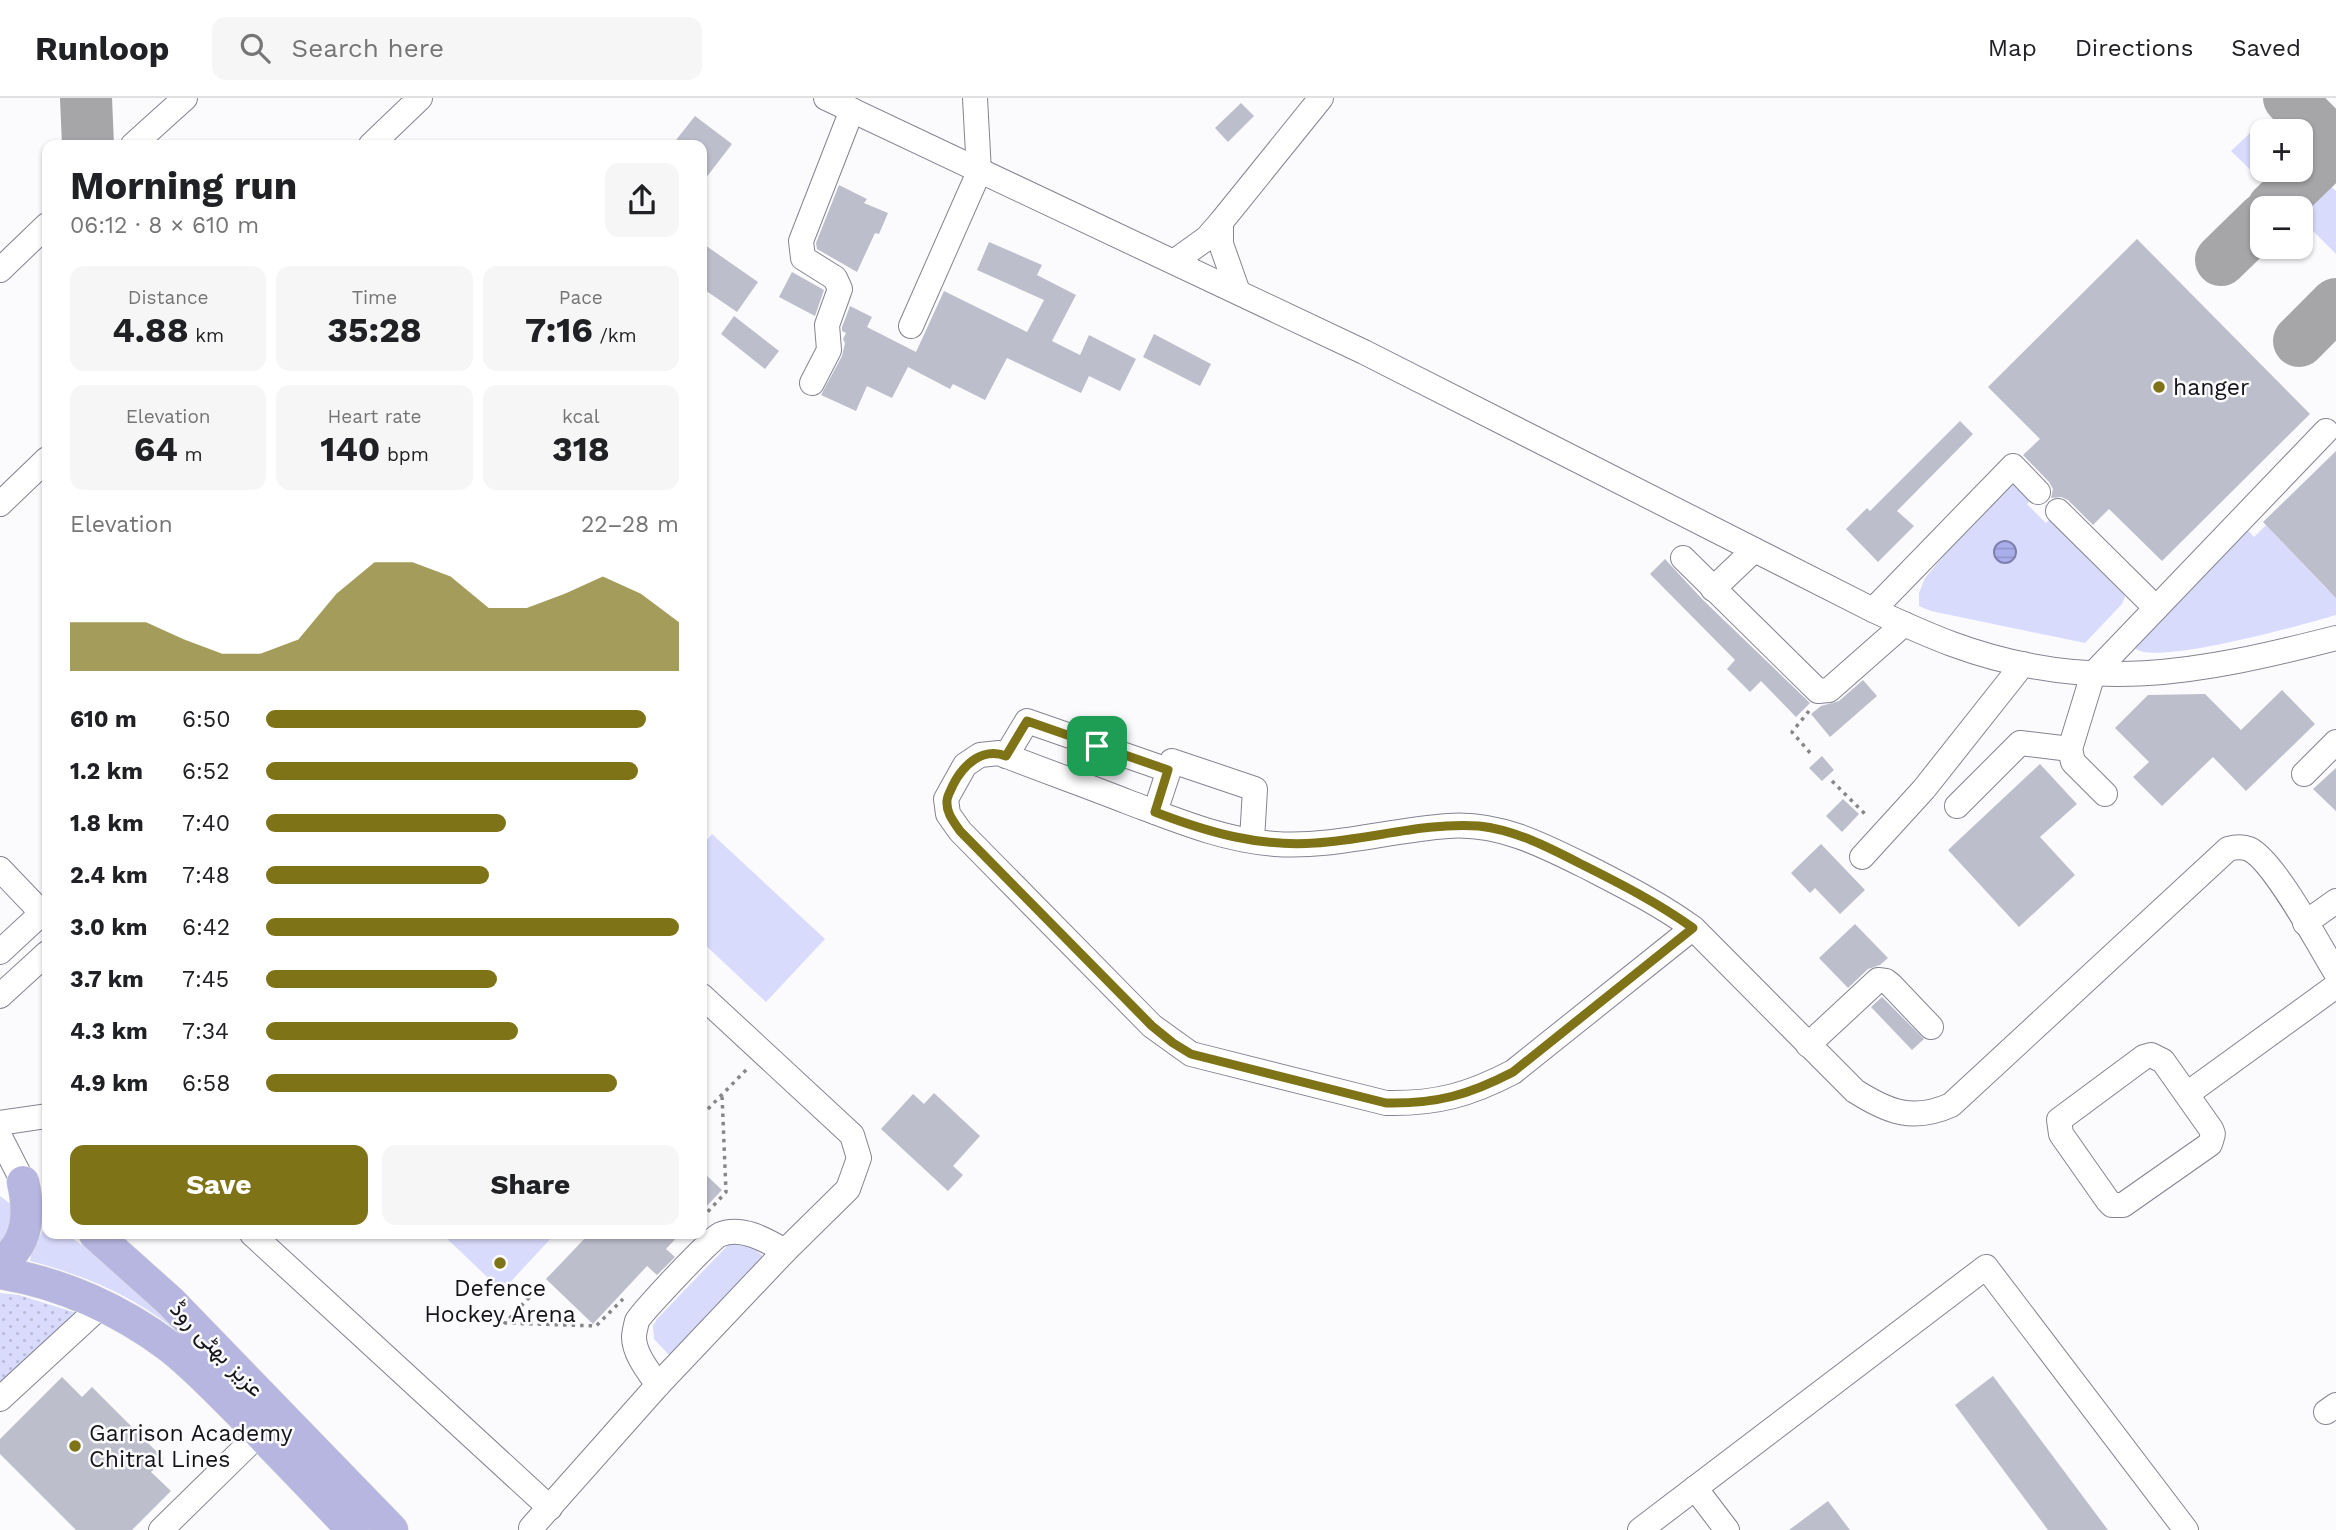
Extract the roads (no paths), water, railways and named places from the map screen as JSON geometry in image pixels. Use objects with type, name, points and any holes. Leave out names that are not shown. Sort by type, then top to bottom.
[{"type":"main road","points":[[0,1263],[19,1245],[26,1226],[28,1207],[23,1184]]},
{"type":"main road","name":"عزیز بھٹی روڈ","points":[[101,1239],[171,1302],[392,1530]]},
{"type":"main road","name":"عزیز بھٹی روڈ","points":[[0,1273],[39,1281],[103,1305],[170,1347],[260,1433],[352,1530]]},
{"type":"street","points":[[139,140],[185,98]]},
{"type":"street","points":[[377,140],[420,98]]},
{"type":"street","points":[[826,98],[1364,352],[1873,610],[1953,644],[2024,664],[2093,674],[2136,675],[2187,671],[2252,659],[2336,638]]},
{"type":"street","points":[[911,326],[979,172],[975,98]]},
{"type":"street","points":[[1175,261],[1207,238],[1321,98]]},
{"type":"street","points":[[812,383],[829,350],[827,325],[840,289],[835,278],[803,257],[801,241],[852,110]]},
{"type":"street","points":[[1221,222],[1221,244],[1237,292]]},
{"type":"street","points":[[0,270],[42,230]]},
{"type":"street","points":[[2105,794],[2073,762],[2070,749],[2093,674],[2326,431]]},
{"type":"street","points":[[0,504],[42,463]]},
{"type":"street","points":[[1873,610],[2013,466],[2038,492]]},
{"type":"street","points":[[2058,512],[2156,608]]},
{"type":"street","points":[[1713,589],[1754,550]]},
{"type":"street","points":[[1683,558],[1814,689],[1823,692],[1829,690],[1904,624]]},
{"type":"street","points":[[1862,857],[1924,789],[2024,664]]},
{"type":"street","points":[[1006,756],[1027,721],[1168,770]]},
{"type":"street","points":[[2304,774],[2336,741]]},
{"type":"street","points":[[1957,806],[2020,743],[2070,749]]},
{"type":"street","points":[[1693,928],[1513,1072],[1481,1088],[1448,1099],[1386,1103],[1212,1060],[1191,1054],[1173,1043],[1152,1026],[960,831],[948,814],[946,799],[965,765],[980,755],[999,753],[1196,828],[1275,844],[1314,844],[1450,826],[1480,826],[1510,832],[1537,842],[1638,893],[1693,928],[1854,1091],[1876,1105],[1908,1114],[1933,1113],[1951,1105],[2228,849],[2239,847],[2258,855],[2273,873],[2336,973]]},
{"type":"street","points":[[1155,812],[1171,761],[1255,789],[1252,840]]},
{"type":"street","points":[[0,869],[42,914]]},
{"type":"street","points":[[2305,923],[2336,901]]},
{"type":"street","points":[[0,952],[42,918]]},
{"type":"street","points":[[0,996],[42,958]]},
{"type":"street","points":[[1808,1045],[1878,980],[1891,985],[1931,1027]]},
{"type":"street","points":[[2187,1094],[2336,986]]},
{"type":"street","points":[[529,1529],[658,1385],[848,1189],[859,1158],[852,1135],[707,1001]]},
{"type":"street","points":[[2151,1055],[2163,1061],[2187,1094],[2211,1129],[2213,1134],[2210,1144],[2123,1205],[2112,1205],[2061,1134],[2059,1120],[2144,1057],[2151,1055]]},
{"type":"street","points":[[0,1123],[42,1117]]},
{"type":"street","points":[[0,1137],[23,1184]]},
{"type":"street","points":[[658,1385],[634,1338],[638,1321],[717,1235],[730,1232],[760,1236],[785,1251]]},
{"type":"street","points":[[257,1239],[550,1507]]},
{"type":"street","points":[[1640,1530],[1986,1267],[2186,1530]]},
{"type":"street","points":[[0,1399],[103,1305]]},
{"type":"street","points":[[162,1530],[260,1433]]},
{"type":"street","points":[[1695,1488],[1727,1530]]},
{"type":"water","points":[[2005,541],[2013,544],[2016,552],[2013,560],[2005,563],[1997,560],[1994,552],[1997,544]]},
{"type":"place","name":"hanger","points":[[2159,387]]},
{"type":"place","name":"Defence Hockey Arena","points":[[500,1263]]},
{"type":"place","name":"Garrison Academy Chitral Lines","points":[[75,1446]]}]
